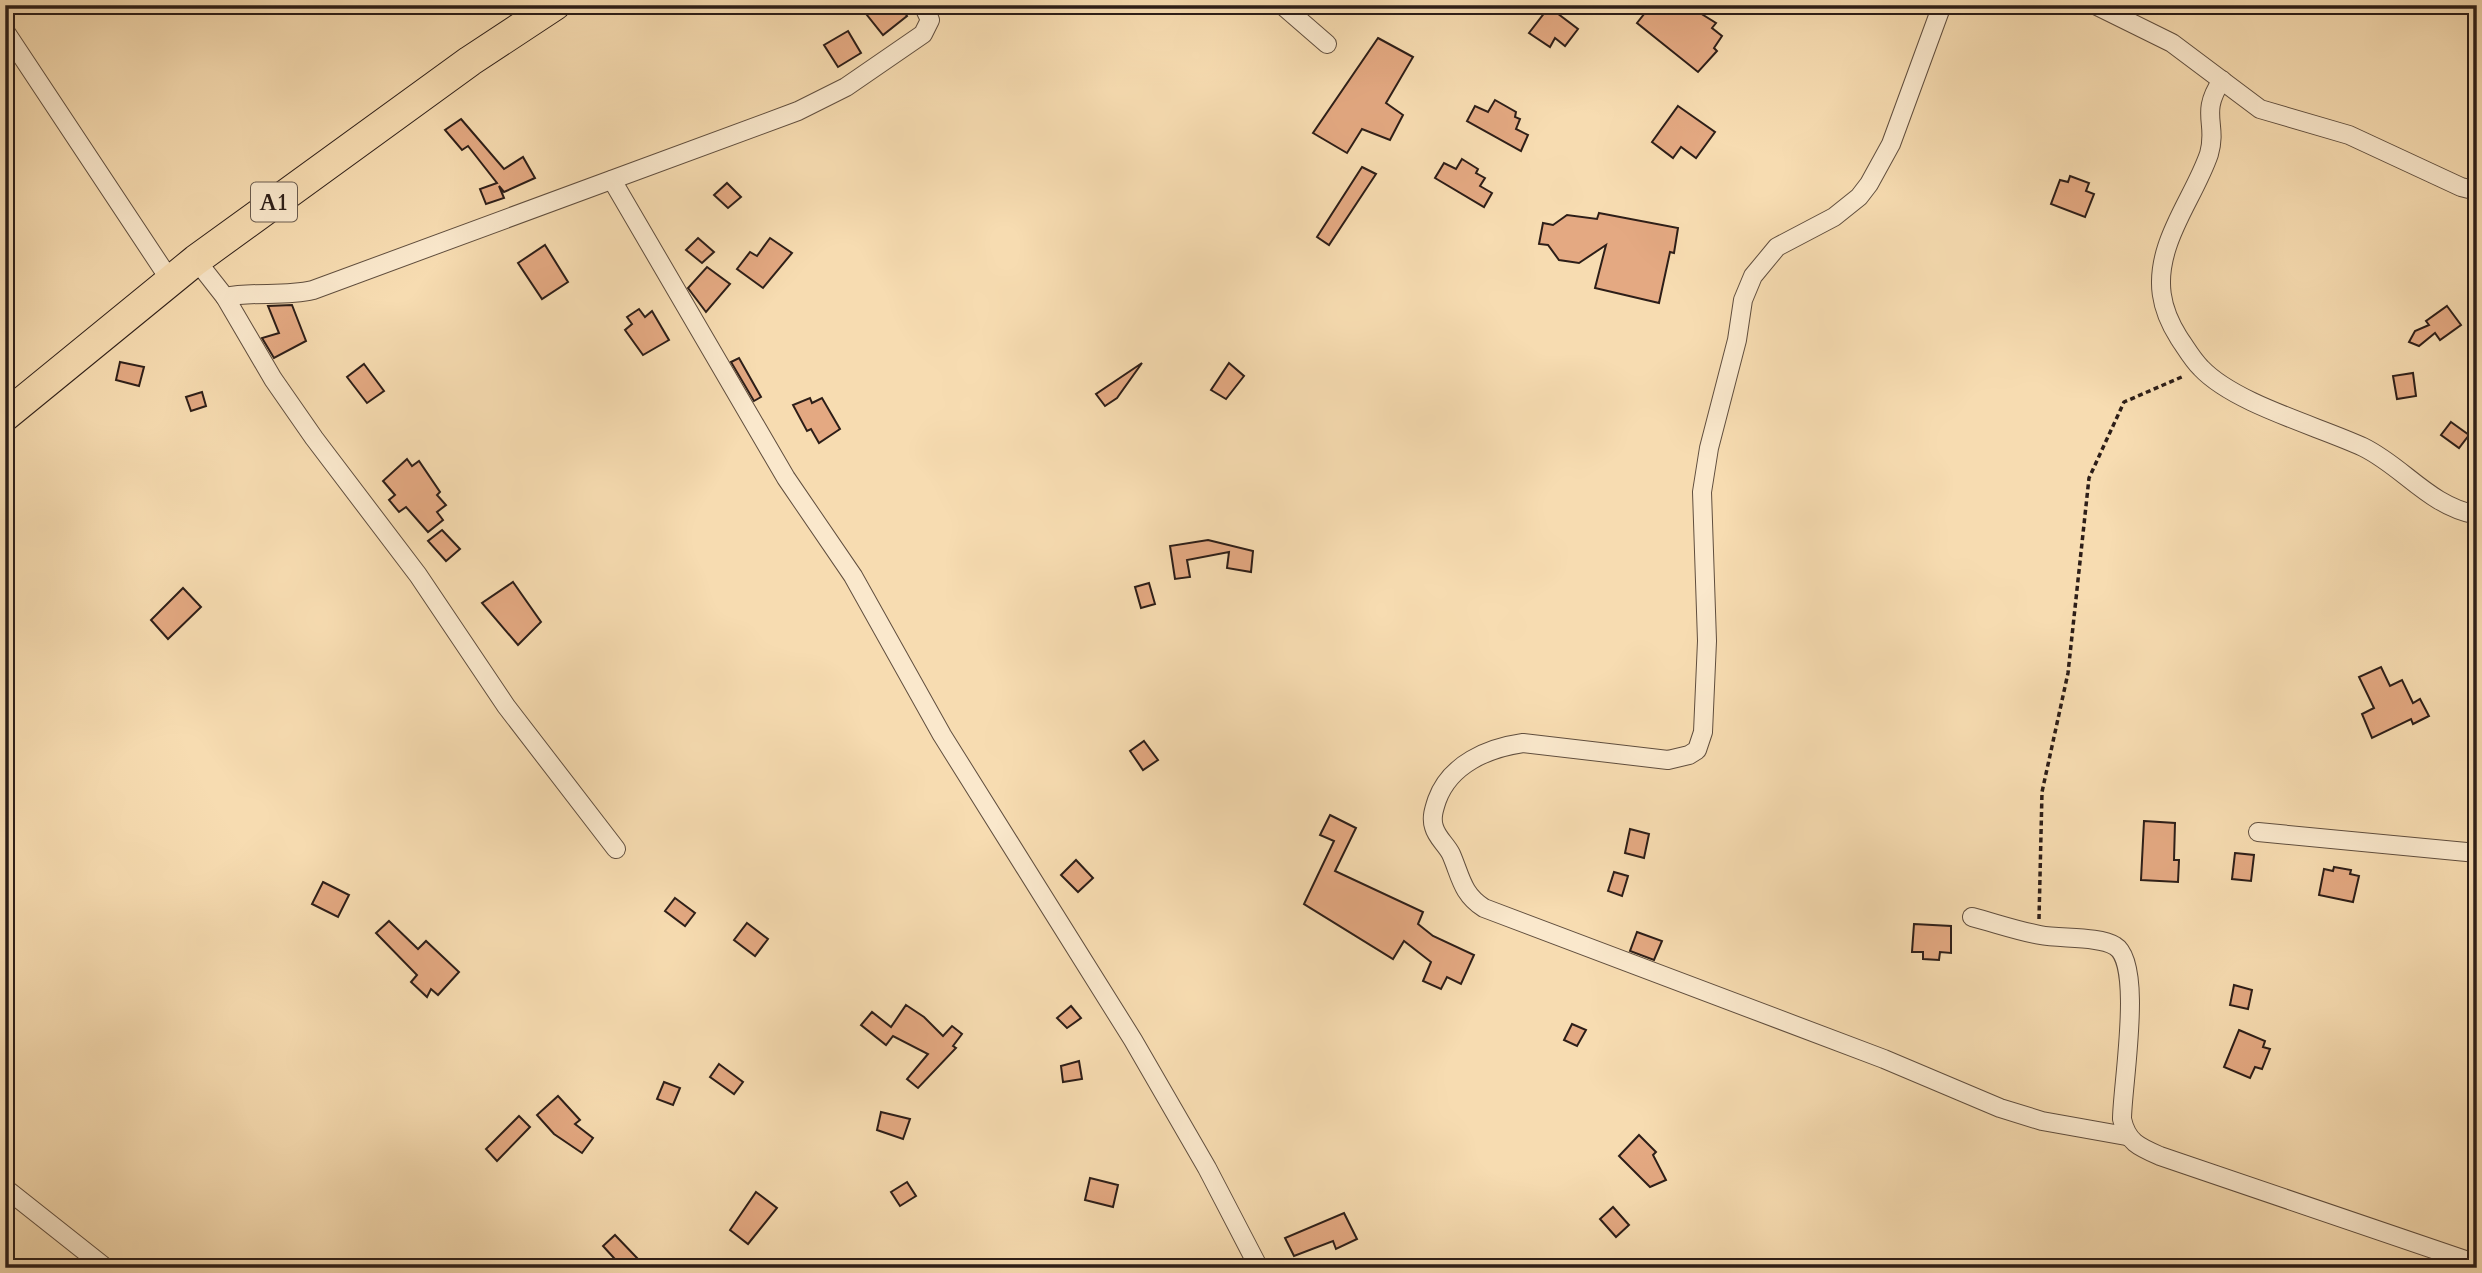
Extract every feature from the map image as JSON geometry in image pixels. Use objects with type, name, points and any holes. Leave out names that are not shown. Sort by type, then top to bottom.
[{"type":"highway","name":"A1","points":[[5,416],[196,260],[470,61],[555,5]]},
{"type":"street","points":[[225,297],[246,293],[285,295],[313,290],[820,101],[923,34],[930,20],[923,5]]},
{"type":"street","points":[[1282,5],[1327,44]]},
{"type":"street","points":[[1942,5],[1891,144],[1869,184],[1859,197],[1834,217],[1777,247],[1753,276],[1743,300],[1737,340],[1709,448],[1702,492],[1707,641],[1703,732],[1697,750],[1689,755],[1668,760],[1523,743],[1500,746],[1453,773],[1440,793],[1433,824],[1437,837],[1449,851],[1463,890],[1484,908],[1884,1059],[2000,1108],[2042,1121],[2126,1136],[2160,1156],[2325,1215],[2477,1264]]},
{"type":"street","points":[[2095,5],[2172,43],[2260,109],[2348,135],[2461,187],[2477,191]]},
{"type":"street","points":[[5,31],[170,281]]},
{"type":"street","points":[[2222,80],[2211,97],[2208,119],[2213,139],[2209,155],[2167,245],[2160,278],[2162,307],[2202,369],[2255,401],[2366,449],[2434,499],[2477,515]]},
{"type":"street","points":[[612,180],[786,478],[853,576],[942,734],[1139,1050],[1208,1168],[1259,1268]]},
{"type":"street","points":[[196,260],[225,297],[273,379],[314,438],[438,603],[506,706],[616,849]]},
{"type":"street","points":[[2258,832],[2477,853]]},
{"type":"street","points":[[1972,917],[2038,935],[2107,943],[2124,955],[2129,970],[2122,1095],[2122,1119],[2126,1136]]},
{"type":"street","points":[[5,1188],[106,1268]]},
{"type":"path","points":[[2038,935],[2042,792],[2068,673],[2089,478],[2124,401],[2202,369]]},
{"type":"building","points":[[859,5],[899,5],[907,16],[883,35]]},
{"type":"building","points":[[1634,5],[1687,5],[1716,23],[1712,28],[1722,36],[1714,48],[1717,51],[1698,72],[1637,23],[1644,14]]},
{"type":"building","points":[[1549,7],[1578,29],[1565,46],[1555,38],[1550,47],[1529,33]]},
{"type":"building","points":[[848,31],[861,53],[838,67],[824,45]]},
{"type":"building","points":[[1378,38],[1413,57],[1386,103],[1403,115],[1390,140],[1362,129],[1347,153],[1313,133]]},
{"type":"building","points":[[1495,100],[1516,112],[1515,117],[1520,119],[1516,129],[1528,135],[1521,151],[1467,121],[1475,106],[1488,112]]},
{"type":"building","points":[[1678,106],[1715,132],[1696,158],[1681,147],[1673,158],[1652,142]]},
{"type":"building","points":[[461,119],[504,169],[523,157],[535,178],[504,192],[499,186],[504,198],[486,204],[480,189],[497,183],[468,146],[462,150],[445,130]]},
{"type":"building","points":[[1462,159],[1478,169],[1476,173],[1485,178],[1480,186],[1492,193],[1484,207],[1435,178],[1444,163],[1456,169]]},
{"type":"building","points":[[1362,167],[1376,174],[1329,245],[1317,237]]},
{"type":"building","points":[[2070,176],[2089,183],[2086,191],[2094,194],[2085,217],[2051,204],[2060,180],[2068,182]]},
{"type":"building","points":[[727,183],[741,197],[728,208],[714,195]]},
{"type":"building","points":[[1599,213],[1678,228],[1674,253],[1670,252],[1659,303],[1595,288],[1606,245],[1579,263],[1559,260],[1548,245],[1539,244],[1543,223],[1553,225],[1567,215],[1597,219]]},
{"type":"building","points":[[698,238],[714,252],[702,263],[686,250]]},
{"type":"building","points":[[770,238],[792,253],[763,288],[737,269],[750,252],[757,256]]},
{"type":"building","points":[[545,245],[568,282],[542,299],[518,263]]},
{"type":"building","points":[[707,267],[730,284],[706,312],[688,288]]},
{"type":"building","points":[[292,305],[306,341],[274,358],[262,338],[279,333],[268,306]]},
{"type":"building","points":[[2447,306],[2461,325],[2440,340],[2435,333],[2419,346],[2409,342],[2415,331],[2429,325],[2426,321]]},
{"type":"building","points":[[639,309],[645,317],[652,311],[669,340],[643,355],[625,330],[632,324],[627,317]]},
{"type":"building","points":[[739,358],[761,397],[754,401],[731,362]]},
{"type":"building","points":[[120,362],[144,367],[139,386],[116,380]]},
{"type":"building","points":[[1142,363],[1117,398],[1105,406],[1096,394]]},
{"type":"building","points":[[1229,363],[1244,376],[1226,399],[1211,390]]},
{"type":"building","points":[[364,364],[384,391],[367,403],[347,377]]},
{"type":"building","points":[[2413,373],[2416,396],[2397,399],[2393,376]]},
{"type":"building","points":[[202,392],[206,406],[191,411],[186,397]]},
{"type":"building","points":[[810,398],[812,403],[822,398],[840,429],[819,443],[811,429],[807,431],[793,405]]},
{"type":"building","points":[[2451,422],[2469,435],[2459,448],[2441,435]]},
{"type":"building","points":[[407,459],[412,466],[419,461],[440,492],[437,495],[446,505],[437,512],[443,520],[428,532],[406,507],[399,512],[389,500],[395,495],[383,481]]},
{"type":"building","points":[[442,530],[460,549],[446,561],[428,541]]},
{"type":"building","points":[[1208,540],[1253,551],[1251,572],[1227,568],[1229,552],[1187,560],[1190,577],[1175,579],[1170,546]]},
{"type":"building","points":[[513,582],[541,622],[518,645],[482,603]]},
{"type":"building","points":[[1149,583],[1155,604],[1141,608],[1135,587]]},
{"type":"building","points":[[183,588],[201,607],[168,639],[151,620]]},
{"type":"building","points":[[2381,667],[2390,686],[2402,680],[2413,703],[2420,699],[2429,716],[2413,724],[2411,719],[2372,738],[2362,714],[2374,708],[2359,677]]},
{"type":"building","points":[[1144,741],[1158,760],[1143,770],[1130,751]]},
{"type":"building","points":[[1330,815],[1356,828],[1335,871],[1423,912],[1418,924],[1433,936],[1474,955],[1461,984],[1447,977],[1441,989],[1423,981],[1431,962],[1404,941],[1393,959],[1304,904],[1334,841],[1320,835]]},
{"type":"building","points":[[2144,821],[2175,823],[2174,860],[2179,860],[2178,882],[2141,880]]},
{"type":"building","points":[[1630,829],[1649,834],[1644,858],[1625,853]]},
{"type":"building","points":[[2235,853],[2254,855],[2251,881],[2232,879]]},
{"type":"building","points":[[1076,860],[1093,878],[1078,892],[1061,875]]},
{"type":"building","points":[[2334,867],[2351,870],[2350,874],[2359,876],[2353,902],[2319,895],[2324,869],[2333,871]]},
{"type":"building","points":[[1614,872],[1628,876],[1622,896],[1608,891]]},
{"type":"building","points":[[323,882],[349,895],[338,917],[312,904]]},
{"type":"building","points":[[675,898],[695,913],[685,926],[665,911]]},
{"type":"building","points":[[389,921],[418,949],[426,941],[459,972],[438,995],[431,989],[427,997],[411,982],[417,975],[376,933]]},
{"type":"building","points":[[747,923],[768,939],[755,956],[734,940]]},
{"type":"building","points":[[1914,924],[1951,926],[1951,953],[1940,952],[1939,960],[1923,959],[1923,952],[1912,952]]},
{"type":"building","points":[[1637,932],[1662,941],[1654,960],[1630,951]]},
{"type":"building","points":[[2234,985],[2252,990],[2248,1009],[2230,1005]]},
{"type":"building","points":[[906,1005],[924,1017],[943,1036],[952,1026],[962,1034],[953,1046],[956,1048],[918,1088],[907,1079],[928,1054],[893,1036],[886,1045],[861,1025],[872,1012],[891,1027]]},
{"type":"building","points":[[1071,1006],[1081,1018],[1067,1028],[1057,1018]]},
{"type":"building","points":[[1572,1024],[1586,1030],[1577,1046],[1564,1040]]},
{"type":"building","points":[[2239,1030],[2265,1041],[2263,1047],[2270,1049],[2262,1069],[2255,1067],[2250,1078],[2224,1067]]},
{"type":"building","points":[[1079,1061],[1082,1079],[1063,1082],[1061,1066]]},
{"type":"building","points":[[719,1064],[743,1082],[734,1094],[710,1077]]},
{"type":"building","points":[[664,1082],[680,1088],[673,1105],[657,1099]]},
{"type":"building","points":[[558,1096],[580,1120],[575,1124],[593,1138],[582,1153],[554,1134],[537,1115]]},
{"type":"building","points":[[881,1112],[910,1119],[903,1139],[877,1130]]},
{"type":"building","points":[[519,1116],[530,1127],[497,1161],[486,1149]]},
{"type":"building","points":[[1639,1135],[1656,1152],[1653,1155],[1666,1180],[1650,1187],[1619,1156]]},
{"type":"building","points":[[1090,1178],[1118,1185],[1113,1207],[1085,1200]]},
{"type":"building","points":[[907,1182],[916,1196],[900,1206],[891,1192]]},
{"type":"building","points":[[756,1192],[777,1208],[748,1244],[730,1230]]},
{"type":"building","points":[[1613,1207],[1629,1225],[1616,1237],[1600,1219]]},
{"type":"building","points":[[1344,1213],[1357,1239],[1336,1249],[1333,1241],[1294,1256],[1285,1238]]},
{"type":"building","points":[[615,1235],[638,1259],[628,1268],[623,1268],[603,1246]]}]
